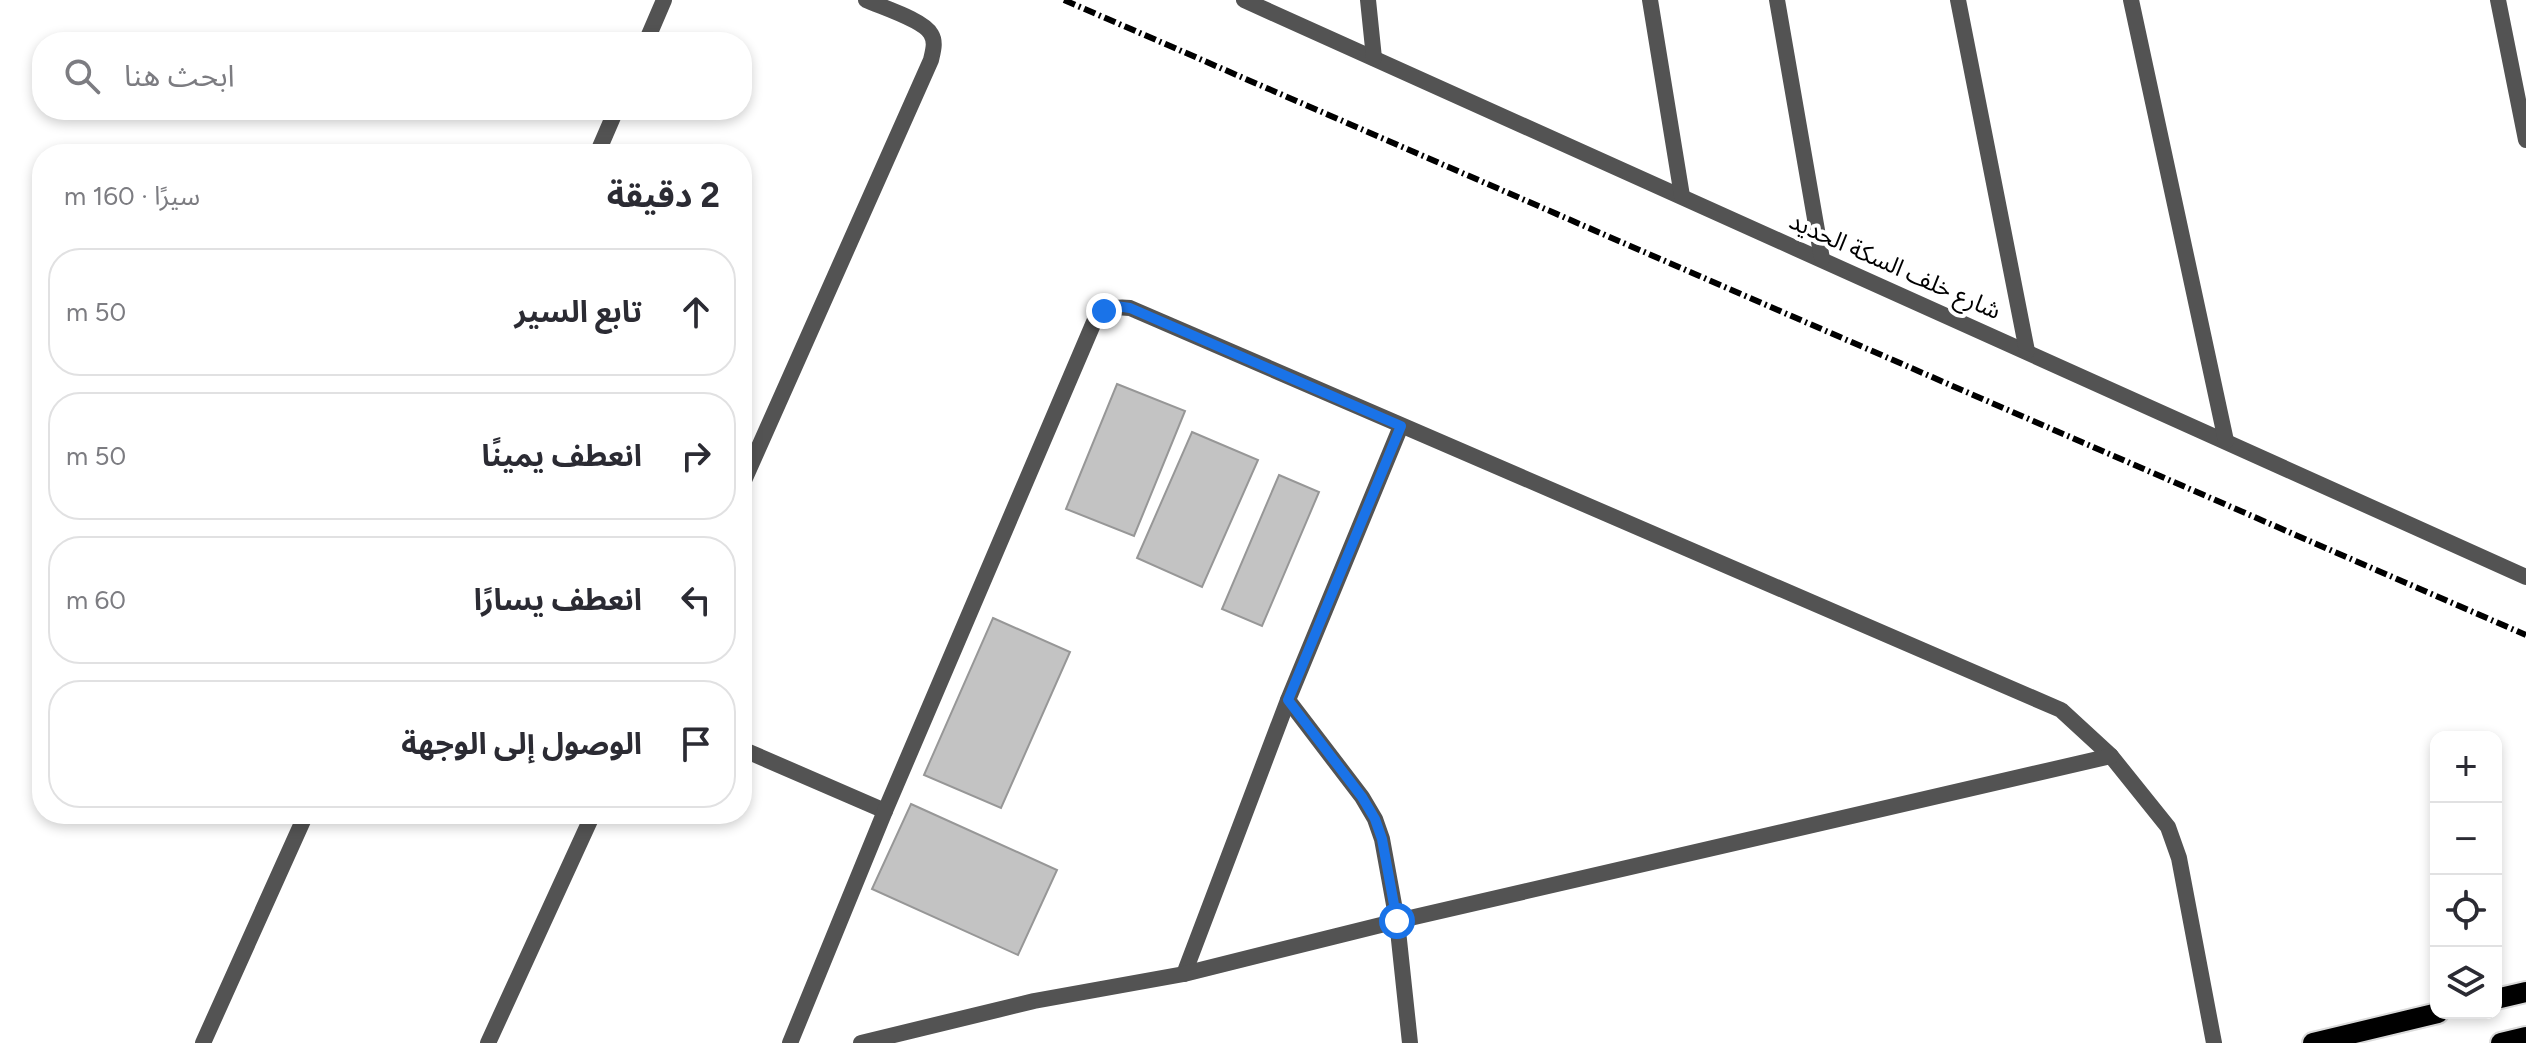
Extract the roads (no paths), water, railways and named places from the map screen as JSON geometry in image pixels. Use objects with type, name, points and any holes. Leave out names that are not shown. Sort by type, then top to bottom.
[{"type":"main road","points":[[2502,998],[2526,992]]},
{"type":"main road","points":[[2313,1043],[2430,1015]]},
{"type":"main road","points":[[2501,1043],[2526,1037]]},
{"type":"street","points":[[650,32],[664,0]]},
{"type":"street","points":[[752,463],[931,60],[934,46],[931,34],[923,26],[866,0]]},
{"type":"street","name":"شارع خلف السكة الحديد","points":[[1244,0],[2526,577]]},
{"type":"street","points":[[1368,0],[1374,58]]},
{"type":"street","points":[[1650,0],[1682,196]]},
{"type":"street","points":[[1777,0],[1822,259]]},
{"type":"street","points":[[1958,0],[2027,351]]},
{"type":"street","points":[[2131,0],[2226,441]]},
{"type":"street","points":[[2498,0],[2526,140]]},
{"type":"street","points":[[601,144],[612,120]]},
{"type":"street","points":[[790,1043],[885,811],[1094,322],[1104,311],[1116,306],[1130,308],[2061,710],[2111,756],[2168,827],[2179,858],[2214,1043]]},
{"type":"street","points":[[1184,974],[1288,700],[1401,426]]},
{"type":"street","points":[[1288,700],[1362,797],[1375,819],[1382,839],[1397,921],[1410,1043]]},
{"type":"street","points":[[752,753],[885,811]]},
{"type":"street","points":[[861,1043],[1034,1001],[1184,974],[1397,921],[2111,756]]},
{"type":"street","points":[[203,1043],[302,824]]},
{"type":"street","points":[[488,1043],[588,824]]},
{"type":"railway","points":[[1064,0],[2526,635]]}]
